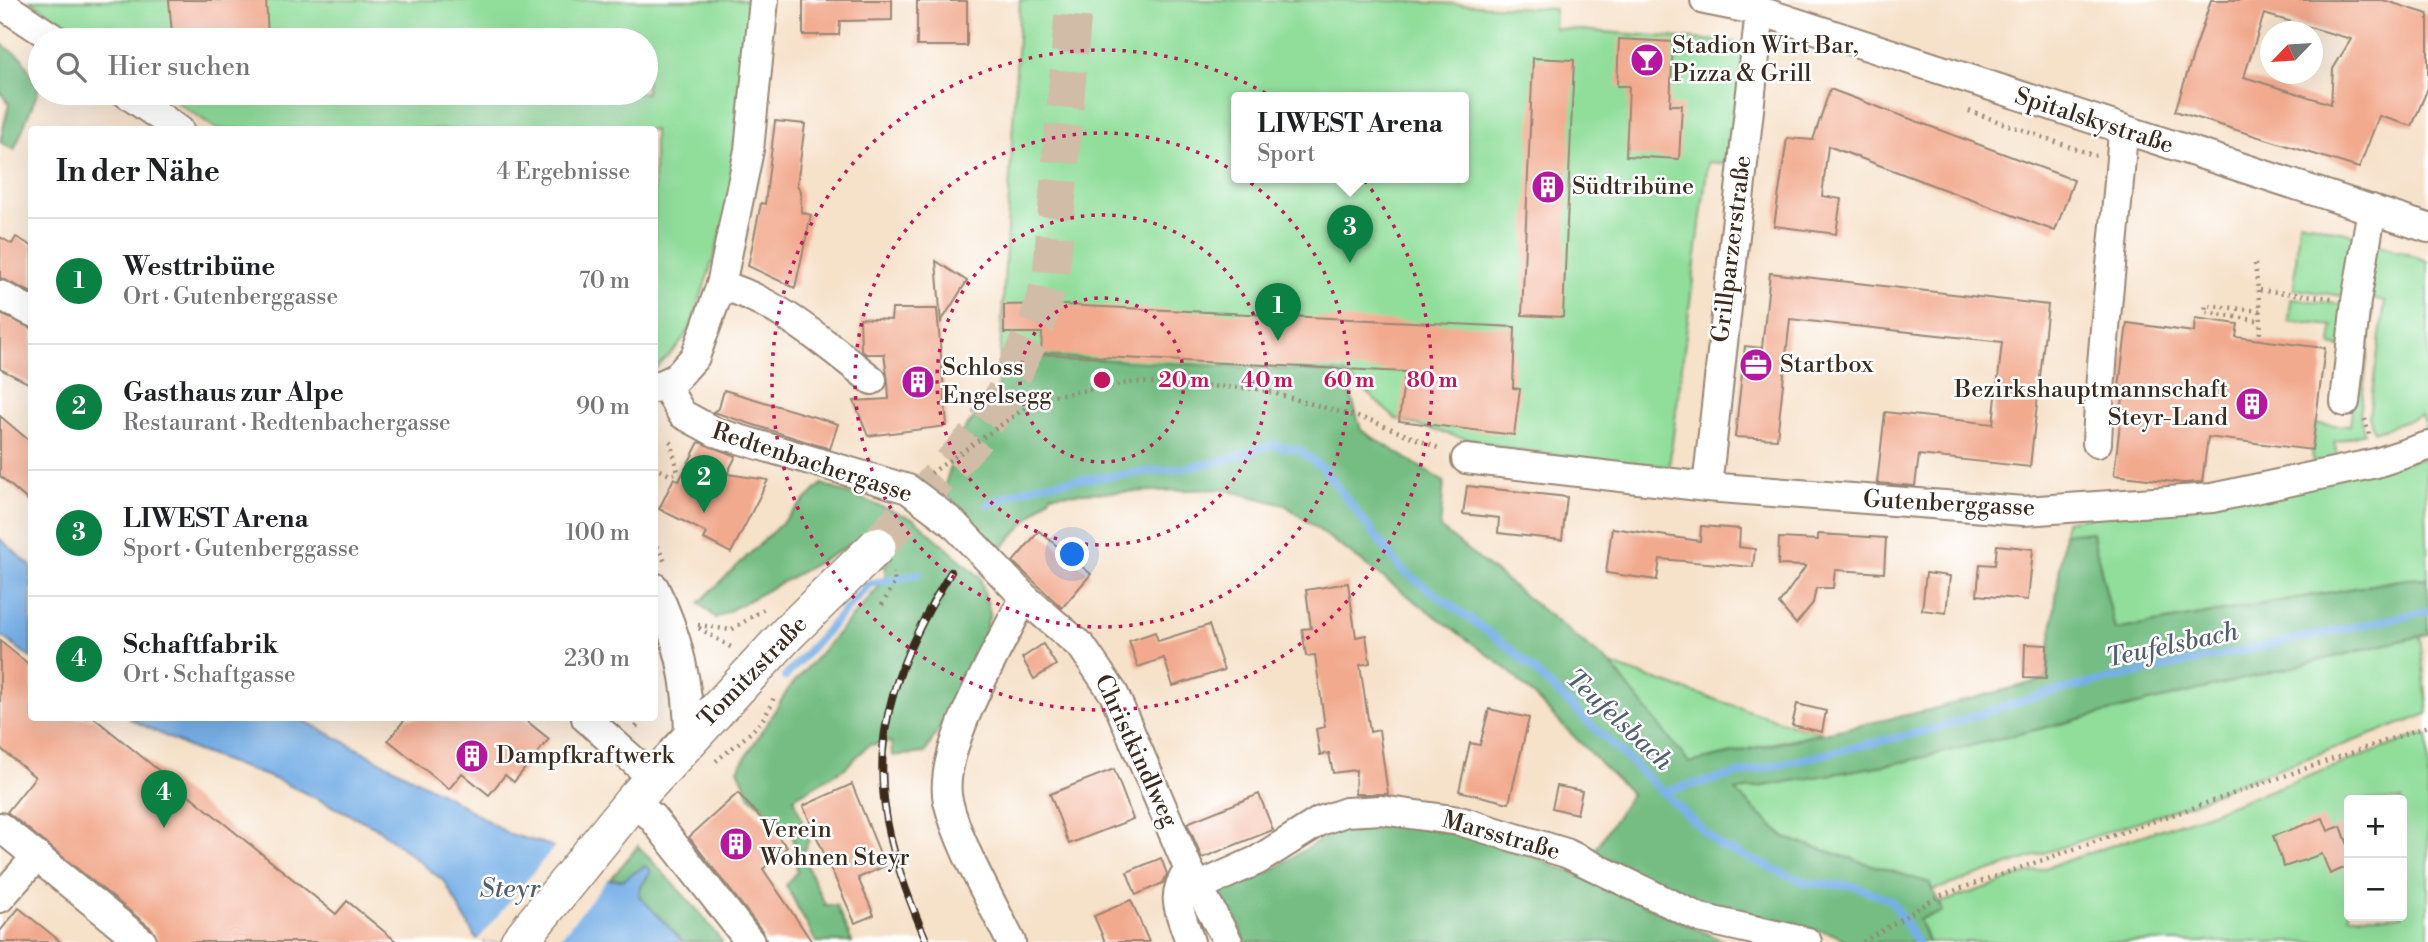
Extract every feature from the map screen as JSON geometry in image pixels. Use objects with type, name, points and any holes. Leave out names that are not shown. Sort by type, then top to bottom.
[{"type":"main road","name":"Tomitzstraße","points":[[519,942],[643,789],[788,633],[877,547]]},
{"type":"street","points":[[659,387],[682,373],[695,357],[722,285],[750,150],[764,0]]},
{"type":"street","name":"Spitalskystraße","points":[[1705,0],[1760,11],[2122,144],[2270,189],[2372,209],[2428,228]]},
{"type":"street","points":[[0,3],[38,28]]},
{"type":"street","name":"Grillparzerstraße","points":[[1707,487],[1760,11]]},
{"type":"street","points":[[144,105],[174,126]]},
{"type":"street","points":[[2097,443],[2099,388],[2122,144]]},
{"type":"street","points":[[2345,402],[2356,301],[2372,209]]},
{"type":"street","points":[[722,285],[745,292],[823,342],[872,380]]},
{"type":"street","points":[[0,295],[28,310]]},
{"type":"street","name":"Redtenbachergasse","points":[[659,387],[682,414],[715,432],[908,489],[953,523],[1026,599]]},
{"type":"street","name":"Gutenberggasse","points":[[1466,459],[1707,487],[2024,511],[2212,498],[2376,463],[2428,446]]},
{"type":"street","points":[[658,594],[667,611],[685,669],[689,739]]},
{"type":"street","points":[[1010,942],[957,827],[947,799],[947,772],[955,740],[1016,613],[1026,599]]},
{"type":"street","name":"Christkindlweg","points":[[1026,599],[1082,647],[1100,669],[1114,694],[1194,879],[1228,942]]},
{"type":"street","points":[[588,721],[643,789],[652,817],[750,942]]},
{"type":"street","name":"Marsstraße","points":[[1194,879],[1258,860],[1320,821],[1346,812],[1381,810],[1460,821],[1566,853],[1700,918],[1807,942]]},
{"type":"street","points":[[0,827],[142,942]]},
{"type":"street","points":[[0,898],[37,856]]},
{"type":"street","points":[[1190,942],[1177,899],[1178,884],[1194,879]]},
{"type":"path","points":[[1961,107],[2104,159],[2122,144]]},
{"type":"path","points":[[2258,290],[2261,321],[2259,340]]},
{"type":"path","points":[[2260,311],[2206,305],[2204,312],[2261,321]]},
{"type":"path","points":[[908,489],[1040,398],[1135,382],[1258,389],[1372,421],[1466,459]]},
{"type":"path","points":[[658,469],[675,476],[678,472],[668,440],[680,439]]},
{"type":"path","points":[[695,625],[746,656]]},
{"type":"path","points":[[1863,942],[1939,896],[2428,726]]},
{"type":"green space","points":[[30,0],[757,0],[731,206],[691,326],[678,346],[658,366],[658,126],[213,126],[182,105],[658,105],[658,28],[71,28]]},
{"type":"green space","points":[[1020,0],[1376,0],[1555,9],[1554,28],[1744,43],[1731,164],[1708,162],[1669,467],[1515,450],[1396,419],[1345,373],[1000,354]]},
{"type":"green space","points":[[0,43],[22,58],[28,69],[28,105],[32,105],[14,150],[0,142],[9,104],[0,92]]},
{"type":"green space","points":[[2299,221],[2359,236],[2351,297],[2294,289]]},
{"type":"green space","points":[[2374,243],[2428,261],[2428,435],[2421,416],[2374,432],[2369,416],[2385,301],[2366,297]]},
{"type":"green space","points":[[2291,299],[2350,305],[2345,348],[2331,345],[2333,326],[2289,321]]},
{"type":"green space","points":[[2364,306],[2373,309],[2360,416],[2364,433],[2334,442],[2339,462],[2314,470],[2312,450],[2315,424],[2350,426]]},
{"type":"green space","points":[[1000,354],[1345,373],[1361,430],[1444,482],[1440,528],[1611,665],[1689,763],[1929,710],[2046,679],[2064,533],[2092,532],[2115,630],[2406,579],[2428,578],[2428,634],[1908,761],[1735,791],[1785,838],[1930,883],[1943,912],[1919,919],[1928,942],[1849,942],[1831,933],[1690,901],[1594,852],[1631,794],[1507,669],[1285,505],[1222,489],[1052,494],[1001,549],[943,491],[961,433],[997,393]]},
{"type":"green space","points":[[2425,458],[2428,578],[2406,579],[2115,630],[2092,532],[2064,533],[2065,521]]},
{"type":"green space","points":[[822,484],[914,519],[980,577],[990,613],[977,660],[925,753],[892,756],[891,742],[869,745],[845,768],[794,798],[809,840],[802,855],[825,905],[836,905],[852,942],[816,942],[786,885],[797,871],[792,831],[750,796],[738,769],[789,688],[885,580],[885,564],[891,557],[865,537],[716,618],[699,603]]},
{"type":"green space","points":[[2420,636],[2428,714],[2233,785],[2193,803],[1934,890],[1930,883],[1785,838],[1734,791],[1908,761]]},
{"type":"green space","points":[[1611,665],[1792,725],[1822,732],[1689,763]]},
{"type":"green space","points":[[2428,735],[2428,942],[1928,942],[1919,919],[1943,912],[1940,903],[2206,814],[2417,736]]},
{"type":"green space","points":[[1368,823],[1463,835],[1508,848],[1553,864],[1726,942],[1246,942],[1220,891],[1267,873],[1337,830]]},
{"type":"green space","points":[[638,846],[701,914],[722,942],[683,942],[639,896],[640,888],[647,878],[610,880]]},
{"type":"water","points":[[0,539],[28,563],[28,656],[0,635]]},
{"type":"water","name":"Steyr","points":[[134,721],[305,721],[449,797],[509,834],[549,845],[610,880],[623,880],[645,866],[651,871],[640,888],[639,896],[683,942],[484,942],[475,937],[445,882],[374,826],[280,781],[192,749]]},
{"type":"pier","points":[[556,845],[610,876],[557,942],[476,942]]},
{"type":"building","points":[[169,0],[266,0],[268,28],[171,28]]},
{"type":"building","points":[[803,0],[892,0],[892,20],[840,21],[839,35],[803,35]]},
{"type":"building","points":[[2211,0],[2383,0],[2428,14],[2428,88],[2412,126],[2379,116],[2359,168],[2175,111]]},
{"type":"building","points":[[917,1],[967,1],[967,46],[917,46]]},
{"type":"building","points":[[1619,39],[1673,42],[1670,105],[1682,105],[1679,159],[1626,156],[1629,86],[1617,86]]},
{"type":"building","name":"Südtribüne","points":[[1533,58],[1574,60],[1563,317],[1522,315]]},
{"type":"building","points":[[1830,89],[2074,180],[2055,231],[1828,146],[1822,196],[1841,199],[1836,234],[1774,226],[1787,138],[1813,140]]},
{"type":"building","points":[[775,121],[805,124],[797,185],[801,192],[801,212],[811,215],[795,288],[748,266],[761,203],[765,204]]},
{"type":"building","points":[[0,237],[12,244],[16,237],[28,244],[28,291],[0,278]]},
{"type":"building","points":[[936,261],[967,281],[941,322]]},
{"type":"building","points":[[1770,273],[2048,305],[2030,467],[1919,455],[1915,486],[1877,483],[1885,412],[1993,424],[2002,342],[1790,319],[1777,439],[1735,437],[1745,346],[1762,348]]},
{"type":"building","points":[[1042,304],[1515,327],[1513,388],[1520,389],[1514,435],[1399,421],[1405,372],[1041,354],[1042,333],[1004,333],[1004,305]]},
{"type":"building","name":"Schloss Engelsegg","points":[[892,309],[937,309],[947,426],[868,436],[854,401],[889,399],[888,382],[884,354],[866,354],[861,350],[860,318],[891,320]]},
{"type":"building","points":[[0,314],[28,326],[28,383],[0,369]]},
{"type":"building","name":"Bezirkshauptmannschaft Steyr-Land","points":[[2195,318],[2238,324],[2236,337],[2325,348],[2312,450],[2208,437],[2202,482],[2183,483],[2114,475],[2124,388],[2119,387],[2127,323],[2194,332]]},
{"type":"building","points":[[724,390],[838,424],[830,449],[713,412],[719,408]]},
{"type":"building","points":[[0,416],[28,440],[28,500],[0,476]]},
{"type":"building","points":[[699,442],[736,456],[727,474],[768,480],[731,553],[704,539],[707,533],[659,509],[674,478],[679,481]]},
{"type":"building","points":[[1467,486],[1567,497],[1562,540],[1498,533],[1499,518],[1463,514]]},
{"type":"building","points":[[1701,526],[1740,529],[1739,547],[1755,549],[1753,567],[1660,559],[1657,580],[1606,573],[1612,528],[1700,541]]},
{"type":"building","points":[[1039,531],[1091,574],[1062,608],[1013,562]]},
{"type":"building","points":[[1818,534],[1886,538],[1884,573],[1835,570],[1833,588],[1816,588],[1813,603],[1796,624],[1779,604],[1806,566],[1778,565],[1779,538],[1818,540]]},
{"type":"building","points":[[1997,545],[2033,549],[2028,600],[1977,595],[1980,564],[1995,565]]},
{"type":"building","points":[[1926,573],[1950,576],[1946,613],[1922,610]]},
{"type":"building","points":[[1348,583],[1356,637],[1366,635],[1370,663],[1360,665],[1370,732],[1379,730],[1388,794],[1355,794],[1356,770],[1333,773],[1329,753],[1320,755],[1316,729],[1325,727],[1315,655],[1306,656],[1302,629],[1311,628],[1306,590]]},
{"type":"building","points":[[1209,625],[1224,670],[1173,686],[1164,658],[1138,667],[1129,641],[1155,632],[1158,641]]},
{"type":"building","points":[[0,641],[28,664],[28,721],[98,721],[336,914],[347,901],[397,942],[158,942],[152,929],[7,812],[35,777],[0,748]]},
{"type":"building","points":[[1043,644],[1056,665],[1034,679],[1022,658]]},
{"type":"building","points":[[2025,644],[2047,645],[2046,679],[2024,678]]},
{"type":"building","points":[[1797,704],[1826,711],[1822,732],[1792,725]]},
{"type":"building","points":[[1489,709],[1529,718],[1509,803],[1459,791],[1470,743],[1480,745]]},
{"type":"building","name":"Dampfkraftwerk","points":[[404,721],[527,721],[549,739],[514,782],[505,775],[489,795],[462,773],[449,789],[388,740]]},
{"type":"building","points":[[1114,769],[1133,819],[1069,844],[1050,794]]},
{"type":"building","points":[[852,784],[885,866],[858,878],[874,915],[855,923],[803,806]]},
{"type":"building","points":[[1557,786],[1582,791],[1577,814],[1552,808]]},
{"type":"building","name":"Verein Wohnen Steyr","points":[[738,793],[787,847],[763,869],[812,942],[767,942],[763,932],[689,837]]},
{"type":"building","points":[[1259,794],[1273,830],[1202,858],[1187,823]]},
{"type":"building","points":[[2323,818],[2328,831],[2341,826],[2344,834],[2344,868],[2330,874],[2322,854],[2284,867],[2273,836]]},
{"type":"building","points":[[1161,858],[1167,874],[1163,883],[1136,895],[1127,872]]},
{"type":"building","points":[[1131,900],[1149,942],[1105,942],[1094,916]]},
{"type":"building","points":[[19,908],[61,942],[0,942],[0,931]]},
{"type":"waterway","name":"Teufelsbach","points":[[988,504],[1040,484],[1183,468],[1226,460],[1272,445],[1299,450],[1323,468],[1402,570],[1509,647],[1720,846],[1807,883],[1854,886],[1891,900],[1917,942]]},
{"type":"waterway","name":"Teufelsbach","points":[[785,677],[869,584],[919,574]]},
{"type":"waterway","name":"Teufelsbach","points":[[1664,791],[1930,730],[2051,692],[2428,611]]},
{"type":"tunnel","points":[[877,546],[974,439],[998,406],[1037,324],[1051,276],[1074,0]]},
{"type":"railway","points":[[927,942],[891,841],[884,796],[883,753],[889,711],[902,667],[923,621],[951,572]]},
{"type":"place","name":"Stadion Wirt Bar, Pizza & Grill","points":[[1647,60]]},
{"type":"place","name":"Südtribüne","points":[[1548,187]]},
{"type":"place","name":"LIWEST Arena","points":[[1350,263]]},
{"type":"place","name":"Westtribüne","points":[[1278,341]]},
{"type":"place","name":"Startbox","points":[[1756,365]]},
{"type":"place","name":"Schloss Engelsegg","points":[[918,382]]},
{"type":"place","name":"Bezirkshauptmannschaft Steyr-Land","points":[[2252,404]]},
{"type":"place","name":"Gasthaus zur Alpe","points":[[704,513]]},
{"type":"place","name":"Dampfkraftwerk","points":[[472,756]]},
{"type":"place","name":"Schaftfabrik","points":[[164,828]]},
{"type":"place","name":"Verein Wohnen Steyr","points":[[736,844]]}]
